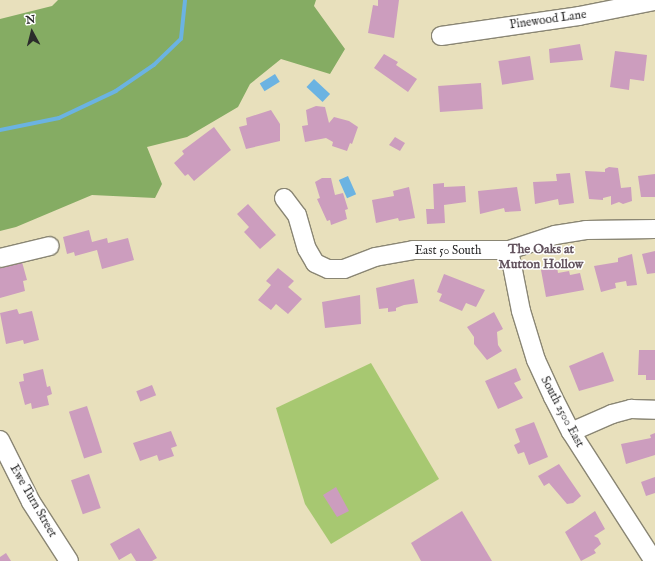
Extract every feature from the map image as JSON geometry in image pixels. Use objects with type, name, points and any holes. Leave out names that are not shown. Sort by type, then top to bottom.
[{"type":"street","name":"Pinewood Lane","points":[[441,36],[577,8],[655,1]]},
{"type":"street","name":"East 50 South","points":[[284,198],[297,215],[308,249],[315,263],[328,269],[344,269],[375,257],[413,250],[509,250],[555,235],[586,230],[655,229]]},
{"type":"street","points":[[0,258],[50,246]]},
{"type":"street","name":"South 2500 East","points":[[509,250],[521,311],[536,360],[571,432],[652,559]]},
{"type":"street","points":[[571,432],[612,414],[631,409],[655,410]]},
{"type":"street","name":"Ewe Turn Street","points":[[0,440],[32,502],[69,561]]},
{"type":"green space","points":[[58,0],[316,0],[314,6],[345,49],[330,74],[281,59],[250,84],[238,107],[187,137],[147,147],[162,184],[155,198],[92,195],[16,227],[0,231],[0,19],[52,6]]},
{"type":"green space","points":[[371,363],[439,479],[331,544],[305,504],[276,408]]},
{"type":"water","points":[[275,74],[280,82],[265,91],[260,84]]},
{"type":"water","points":[[314,79],[330,94],[323,102],[306,87]]},
{"type":"water","points":[[348,176],[356,194],[347,198],[339,180]]},
{"type":"building","points":[[378,0],[399,0],[394,38],[368,33],[373,5],[378,6]]},
{"type":"building","points":[[580,44],[583,60],[550,63],[549,49]]},
{"type":"building","points":[[615,51],[647,55],[644,81],[630,79],[629,90],[610,87]]},
{"type":"building","points":[[384,54],[398,62],[396,65],[417,79],[408,92],[374,68]]},
{"type":"building","points":[[530,56],[534,80],[502,85],[498,61]]},
{"type":"building","points":[[481,83],[483,109],[440,112],[438,86]]},
{"type":"building","points":[[316,106],[325,107],[329,123],[334,117],[349,121],[358,127],[352,144],[350,143],[347,151],[332,146],[333,142],[326,138],[305,142],[302,126],[308,125],[306,110]]},
{"type":"building","points":[[271,110],[280,124],[280,141],[246,149],[239,127],[247,125],[246,118]]},
{"type":"building","points":[[214,127],[231,150],[194,181],[188,174],[185,176],[174,163],[184,154],[182,151]]},
{"type":"building","points":[[395,137],[405,143],[400,151],[389,145]]},
{"type":"building","points":[[609,167],[618,168],[621,188],[631,187],[632,201],[623,204],[619,202],[611,205],[611,196],[603,198],[603,200],[589,199],[585,171],[605,172],[605,169]]},
{"type":"building","points":[[570,173],[574,203],[559,205],[558,199],[535,204],[533,182],[557,181],[556,174]]},
{"type":"building","points":[[655,174],[655,197],[641,197],[638,176]]},
{"type":"building","points":[[322,178],[331,178],[335,195],[343,193],[348,209],[345,210],[347,219],[331,225],[330,220],[327,221],[317,199],[320,198],[315,182]]},
{"type":"building","points":[[444,183],[444,187],[465,186],[466,202],[444,205],[445,223],[427,224],[426,209],[434,209],[433,184]]},
{"type":"building","points":[[409,187],[415,218],[399,221],[398,218],[376,223],[372,200],[394,196],[393,191]]},
{"type":"building","points":[[517,187],[521,211],[505,212],[504,208],[480,214],[478,191]]},
{"type":"building","points":[[248,204],[276,235],[260,249],[244,232],[249,227],[237,214]]},
{"type":"building","points":[[89,230],[92,242],[107,238],[108,243],[128,238],[134,260],[102,269],[97,250],[75,256],[74,252],[67,254],[63,237]]},
{"type":"building","points":[[655,251],[655,273],[647,274],[642,254]]},
{"type":"building","points":[[632,254],[637,285],[627,286],[626,281],[615,283],[616,288],[601,292],[594,266],[618,262],[618,258]]},
{"type":"building","points":[[22,262],[27,280],[23,281],[25,291],[0,298],[0,264]]},
{"type":"building","points":[[557,267],[558,273],[569,271],[570,275],[580,273],[584,290],[546,297],[541,270]]},
{"type":"building","points":[[278,268],[294,281],[288,287],[302,299],[288,314],[276,304],[271,310],[258,300],[271,285],[266,281]]},
{"type":"building","points":[[444,274],[485,290],[476,307],[466,303],[462,311],[439,301],[442,294],[437,292]]},
{"type":"building","points":[[414,279],[418,303],[404,305],[396,308],[396,311],[388,312],[388,308],[379,309],[376,288]]},
{"type":"building","points":[[360,295],[361,324],[325,328],[322,302]]},
{"type":"building","points":[[17,309],[19,314],[32,311],[39,340],[24,344],[23,340],[6,344],[0,313]]},
{"type":"building","points":[[494,312],[503,329],[497,332],[498,345],[502,351],[487,360],[474,344],[474,337],[467,327]]},
{"type":"building","points":[[639,350],[655,350],[655,380],[646,380],[646,375],[638,375]]},
{"type":"building","points":[[603,352],[614,381],[579,391],[569,366]]},
{"type":"building","points":[[516,368],[521,380],[514,383],[523,398],[498,409],[485,381]]},
{"type":"building","points":[[43,369],[47,387],[50,386],[52,394],[47,396],[49,405],[32,409],[31,403],[25,405],[19,382],[24,381],[23,374]]},
{"type":"building","points":[[152,385],[156,395],[140,402],[136,391]]},
{"type":"building","points":[[87,406],[102,453],[84,458],[69,412]]},
{"type":"building","points":[[534,422],[548,457],[529,465],[524,452],[518,454],[514,445],[520,442],[515,429]]},
{"type":"building","points":[[171,431],[177,446],[171,448],[174,456],[159,461],[157,455],[140,461],[133,443]]},
{"type":"building","points":[[655,433],[655,455],[626,464],[621,444],[651,438],[650,435]]},
{"type":"building","points":[[559,464],[581,496],[573,503],[567,504],[549,483],[544,486],[538,476]]},
{"type":"building","points":[[89,474],[101,508],[83,514],[71,480]]},
{"type":"building","points":[[655,477],[655,493],[646,496],[641,482]]},
{"type":"building","points":[[336,487],[349,511],[337,517],[323,495]]},
{"type":"building","points":[[462,511],[492,561],[421,561],[411,543]]},
{"type":"building","points":[[595,511],[605,529],[594,536],[598,538],[601,544],[594,550],[596,553],[581,561],[565,532]]},
{"type":"building","points":[[139,528],[157,558],[152,561],[136,561],[131,553],[119,560],[110,544]]},
{"type":"building","points":[[6,553],[11,561],[0,561],[0,557]]},
{"type":"waterway","points":[[0,130],[59,118],[116,91],[154,65],[181,39],[185,0]]},
{"type":"district","name":"The Oaks at Mutton Hollow","points":[[541,258]]}]
